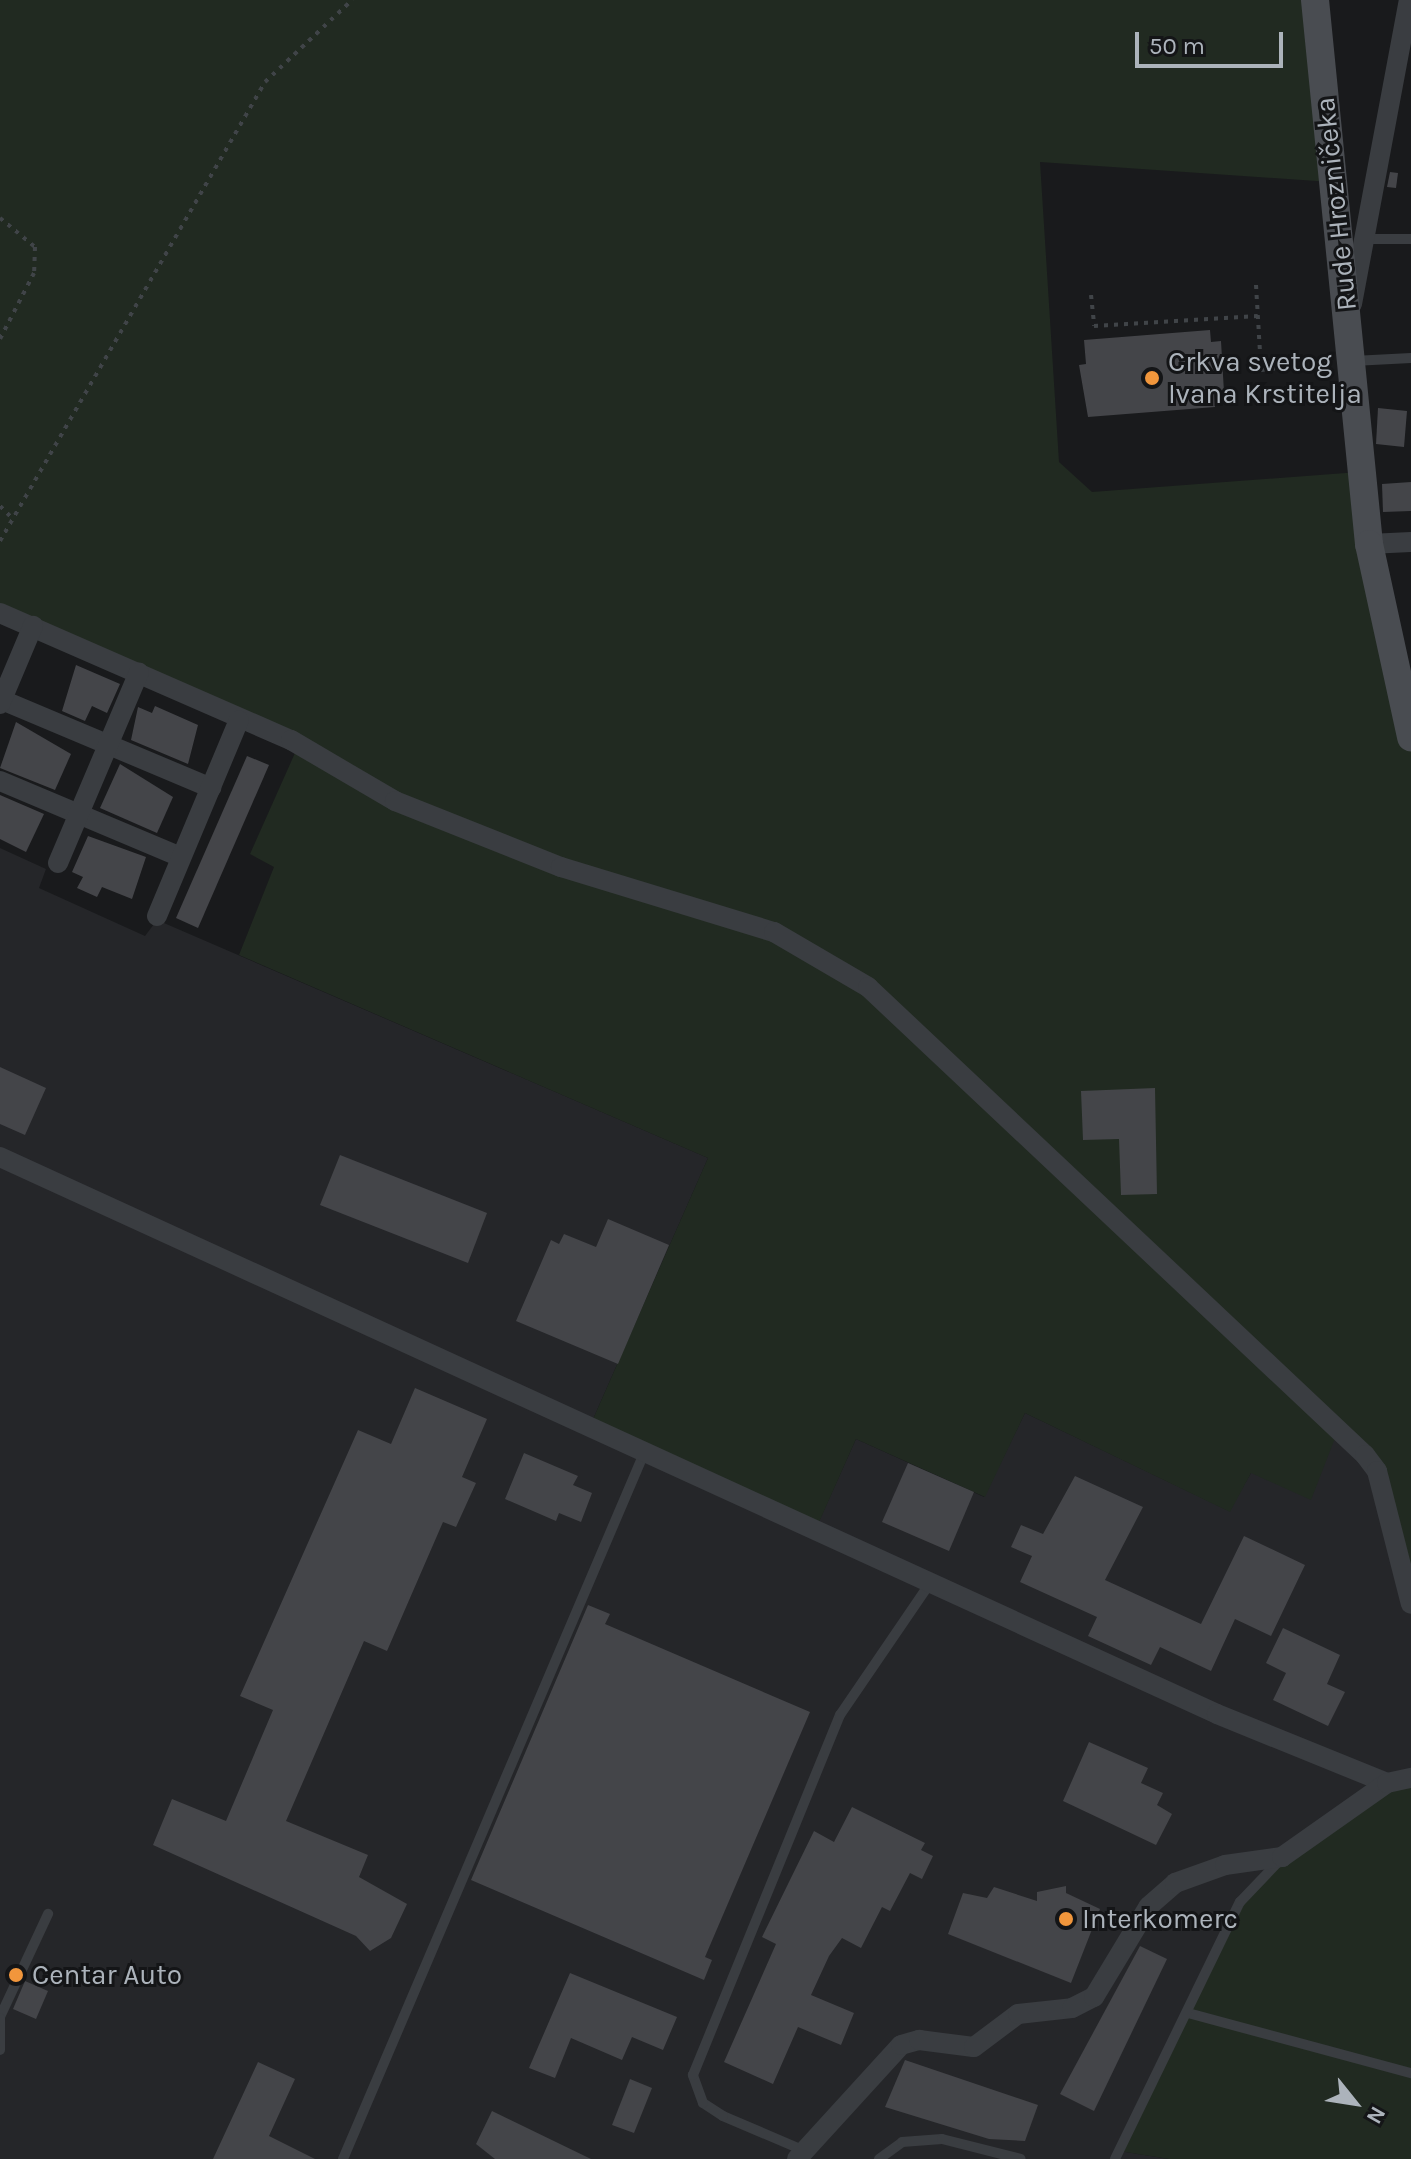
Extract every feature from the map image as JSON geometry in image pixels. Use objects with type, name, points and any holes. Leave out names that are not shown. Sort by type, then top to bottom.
[{"type":"street","name":"Rude Hrozničeka","points":[[1315,0],[1369,544],[1406,701],[1411,737]]},
{"type":"street","points":[[1348,320],[1409,0]]},
{"type":"street","points":[[1369,544],[1411,542]]},
{"type":"street","points":[[0,613],[139,672],[340,765],[395,801],[547,862],[774,932],[868,987],[1365,1455],[1377,1471],[1411,1604]]},
{"type":"street","points":[[33,626],[1,702],[211,788]]},
{"type":"street","points":[[58,863],[139,672]]},
{"type":"street","points":[[157,916],[239,720]]},
{"type":"street","points":[[0,781],[181,857]]},
{"type":"street","points":[[0,1157],[1217,1714],[1387,1783]]},
{"type":"street","points":[[802,2155],[901,2045],[919,2040],[974,2047],[1018,2014],[1072,2008],[1094,1997],[1149,1906],[1175,1883],[1225,1865],[1282,1857],[1387,1783],[1411,1778]]},
{"type":"lane","name":"Rude Hrozničeka","points":[[1365,239],[1411,239]]},
{"type":"lane","points":[[1351,361],[1411,358]]},
{"type":"lane","points":[[343,2159],[645,1451]]},
{"type":"lane","points":[[802,2155],[703,2103],[693,2075],[840,1715],[931,1581]]},
{"type":"lane","points":[[1115,2159],[1240,1902],[1282,1857]]},
{"type":"lane","points":[[0,2050],[0,2018],[48,1914]]},
{"type":"lane","points":[[1188,2013],[1411,2073]]},
{"type":"lane","points":[[879,2159],[902,2142],[942,2139],[1021,2159]]},
{"type":"path","points":[[0,541],[265,82],[352,0]]},
{"type":"path","points":[[0,218],[35,247],[34,273],[0,339]]},
{"type":"path","points":[[1256,285],[1261,370],[1351,361]]},
{"type":"path","points":[[1091,295],[1094,326],[1258,316]]},
{"type":"path","points":[[0,506],[13,519]]},
{"type":"shaded area","points":[[0,0],[1315,0],[1331,182],[1040,162],[1059,462],[1092,492],[1359,472],[1411,746],[1411,1604],[1377,1471],[1337,1433],[1311,1500],[1251,1473],[1230,1512],[1025,1413],[985,1497],[856,1439],[816,1529],[590,1426],[708,1158],[239,955],[274,867],[250,854],[299,744],[0,613]]},
{"type":"shaded area","points":[[0,848],[46,869],[39,888],[145,936],[157,920],[708,1158],[590,1426],[816,1528],[856,1439],[984,1497],[1025,1413],[1229,1511],[1251,1473],[1337,1432],[1365,1455],[1411,1604],[1411,1778],[1120,2151],[1169,2159],[0,2159]]},
{"type":"shaded area","points":[[1411,1778],[1411,2159],[1169,2159],[1119,2151],[1240,1902],[1282,1857]]},
{"type":"building","points":[[1390,172],[1398,173],[1396,188],[1387,187]]},
{"type":"building","name":"Crkva svetog Ivana Krstitelja","points":[[1210,330],[1211,342],[1221,341],[1224,392],[1214,392],[1215,407],[1088,417],[1079,365],[1086,364],[1084,340]]},
{"type":"building","points":[[1378,408],[1407,411],[1404,447],[1376,444]]},
{"type":"building","points":[[1411,482],[1411,511],[1383,512],[1382,484]]},
{"type":"building","points":[[76,665],[120,684],[107,713],[92,706],[85,721],[62,711]]},
{"type":"building","points":[[155,706],[198,725],[188,764],[131,740],[138,707],[152,713]]},
{"type":"building","points":[[16,722],[71,754],[55,790],[0,768]]},
{"type":"building","points":[[247,756],[269,765],[198,928],[176,918]]},
{"type":"building","points":[[120,764],[173,797],[157,833],[100,808]]},
{"type":"building","points":[[0,795],[44,814],[26,852],[0,839]]},
{"type":"building","points":[[88,836],[146,857],[132,899],[102,887],[97,897],[77,888],[83,877],[72,872]]},
{"type":"building","points":[[0,1067],[46,1088],[25,1135],[0,1124]]},
{"type":"building","points":[[1155,1088],[1157,1194],[1121,1195],[1119,1139],[1083,1140],[1081,1091]]},
{"type":"building","points":[[340,1155],[487,1213],[468,1263],[320,1205]]},
{"type":"building","points":[[608,1219],[669,1245],[618,1364],[516,1321],[551,1240],[559,1244],[564,1234],[596,1247]]},
{"type":"building","points":[[415,1388],[487,1419],[462,1477],[476,1483],[456,1527],[443,1522],[387,1651],[364,1641],[286,1821],[368,1855],[359,1877],[407,1904],[391,1938],[370,1951],[356,1936],[153,1845],[172,1799],[226,1821],[273,1710],[240,1696],[358,1430],[391,1444]]},
{"type":"building","points":[[524,1453],[578,1476],[573,1485],[592,1493],[581,1522],[559,1513],[556,1521],[505,1499]]},
{"type":"building","points":[[908,1463],[974,1492],[949,1551],[882,1522]]},
{"type":"building","points":[[1075,1476],[1143,1507],[1105,1580],[1201,1624],[1244,1536],[1305,1565],[1271,1636],[1235,1619],[1211,1671],[1160,1647],[1151,1665],[1088,1636],[1097,1617],[1020,1582],[1032,1556],[1011,1547],[1021,1525],[1043,1534]]},
{"type":"building","points":[[588,1605],[610,1614],[605,1624],[810,1712],[705,1957],[712,1960],[704,1980],[471,1880]]},
{"type":"building","points":[[1283,1628],[1340,1655],[1327,1684],[1345,1692],[1328,1726],[1273,1700],[1286,1673],[1266,1663]]},
{"type":"building","points":[[1089,1742],[1148,1768],[1141,1783],[1163,1793],[1157,1805],[1172,1814],[1156,1845],[1063,1801]]},
{"type":"building","points":[[852,1807],[925,1843],[921,1850],[933,1856],[922,1879],[910,1873],[890,1911],[882,1907],[861,1948],[842,1938],[829,1956],[811,1995],[854,2013],[841,2045],[798,2027],[773,2084],[724,2062],[776,1944],[762,1937],[814,1831],[834,1842]]},
{"type":"building","points":[[1066,1886],[1066,1893],[1100,1909],[1071,1983],[948,1934],[963,1893],[987,1898],[994,1887],[1037,1901],[1037,1892]]},
{"type":"building","points":[[1140,1946],[1167,1959],[1094,2111],[1060,2094]]},
{"type":"building","points":[[570,1973],[677,2017],[663,2050],[632,2037],[622,2060],[571,2038],[555,2078],[529,2068]]},
{"type":"building","points":[[25,1981],[48,1991],[36,2019],[13,2009]]},
{"type":"building","points":[[905,2060],[1038,2105],[1025,2141],[989,2139],[885,2107]]},
{"type":"building","points":[[258,2062],[295,2079],[269,2136],[315,2159],[213,2159]]},
{"type":"building","points":[[630,2079],[652,2088],[634,2133],[612,2125]]},
{"type":"building","points":[[492,2111],[591,2159],[495,2159],[476,2144]]},
{"type":"place","name":"Crkva svetog Ivana Krstitelja","points":[[1152,378]]},
{"type":"place","name":"Interkomerc","points":[[1066,1919]]},
{"type":"place","name":"Centar Auto","points":[[16,1975]]}]
